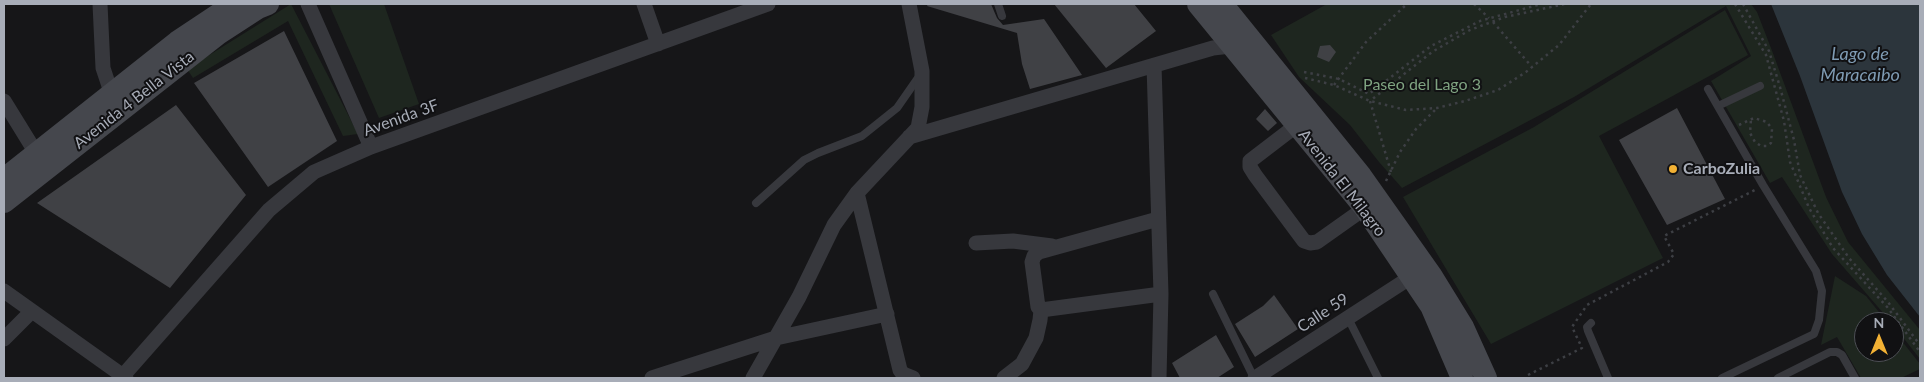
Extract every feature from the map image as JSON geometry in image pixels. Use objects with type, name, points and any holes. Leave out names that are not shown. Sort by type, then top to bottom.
[{"type":"main road","name":"Avenida 4 Bella Vista","points":[[117,102],[177,42],[234,4]]},
{"type":"main road","name":"Avenida 4 Bella Vista","points":[[4,202],[41,161],[117,102],[258,8],[268,4]]},
{"type":"main road","name":"Avenida El Milagro","points":[[1198,4],[1365,208],[1431,306],[1462,378]]},
{"type":"main road","name":"Avenida El Milagro","points":[[1222,4],[1360,176],[1431,275],[1462,327],[1486,378]]},
{"type":"main road","name":"Avenida 4 Bella Vista","points":[[4,179],[41,161]]},
{"type":"street","points":[[100,4],[103,68],[117,102]]},
{"type":"street","points":[[308,4],[371,147]]},
{"type":"street","points":[[644,4],[658,44]]},
{"type":"street","name":"Avenida 3F","points":[[124,378],[269,210],[314,172],[371,147],[768,4]]},
{"type":"street","points":[[753,378],[799,297],[834,225],[857,193],[918,128],[922,107],[922,71],[909,4]]},
{"type":"street","points":[[909,137],[1213,48],[1231,46]]},
{"type":"street","points":[[1154,65],[1161,294],[1159,378]]},
{"type":"street","points":[[4,101],[41,161]]},
{"type":"street","points":[[1297,125],[1250,161],[1250,167],[1304,241],[1310,243],[1317,242],[1365,208]]},
{"type":"street","points":[[857,193],[900,370],[903,374],[912,378]]},
{"type":"street","points":[[1004,378],[1022,364],[1036,338],[1041,310],[1038,307],[1032,262],[1034,256],[1039,252],[1158,219]]},
{"type":"street","points":[[976,243],[1013,241],[1056,247]]},
{"type":"street","name":"Calle 59","points":[[1254,378],[1411,277]]},
{"type":"street","points":[[4,291],[124,378]]},
{"type":"street","points":[[1041,310],[1161,294]]},
{"type":"street","points":[[4,339],[32,311]]},
{"type":"street","points":[[652,378],[776,338],[887,314]]},
{"type":"lane","points":[[998,4],[1002,16]]},
{"type":"lane","points":[[756,203],[804,160],[862,136],[897,108],[922,71]]},
{"type":"lane","points":[[1718,106],[1760,86]]},
{"type":"lane","points":[[1708,89],[1763,185],[1816,271],[1822,290],[1819,320],[1814,334],[1722,378]]},
{"type":"lane","points":[[1213,294],[1254,378]]},
{"type":"lane","points":[[1348,318],[1378,378]]},
{"type":"lane","points":[[1591,323],[1587,327],[1588,331],[1608,378]]},
{"type":"lane","points":[[1778,378],[1830,352],[1837,352],[1842,355],[1855,378]]},
{"type":"path","points":[[1334,85],[1366,42],[1408,4]]},
{"type":"path","points":[[1474,4],[1489,18],[1532,67]]},
{"type":"path","points":[[1304,72],[1339,79],[1369,94],[1431,46],[1480,21],[1541,4]]},
{"type":"path","points":[[1370,100],[1432,52],[1470,30],[1505,17],[1565,4]]},
{"type":"path","points":[[1299,77],[1334,85],[1370,100],[1406,110],[1437,108],[1465,101],[1498,90],[1532,67],[1559,45],[1591,4]]},
{"type":"path","points":[[1734,4],[1766,55],[1784,121],[1790,162],[1808,208],[1833,248],[1888,308],[1920,352]]},
{"type":"path","points":[[1743,4],[1769,51],[1789,122],[1800,175],[1818,214],[1849,258],[1888,302],[1920,345]]},
{"type":"path","points":[[1370,100],[1391,172]]},
{"type":"path","points":[[1383,184],[1400,152],[1416,129],[1437,108]]},
{"type":"path","points":[[1760,118],[1767,122],[1772,129],[1771,143],[1767,146],[1761,146],[1755,142],[1750,133],[1750,119],[1760,118]]},
{"type":"path","points":[[1528,375],[1582,348],[1572,327],[1587,305],[1668,262],[1674,254],[1664,236],[1763,185]]},
{"type":"green space","points":[[291,4],[358,134],[343,136],[288,21],[193,78],[187,69]]},
{"type":"green space","points":[[329,4],[384,4],[419,104],[379,118]]},
{"type":"green space","name":"Paseo del Lago 3","points":[[1327,4],[1751,4],[1757,12],[1771,48],[1826,197],[1848,242],[1920,330],[1920,359],[1904,339],[1904,312],[1882,312],[1832,254],[1782,177],[1770,183],[1711,81],[1751,56],[1726,6],[1574,97],[1402,188],[1350,125],[1299,77],[1271,35]]},
{"type":"green space","points":[[1725,10],[1748,55],[1599,136],[1663,258],[1491,344],[1403,197],[1534,127]]},
{"type":"green space","points":[[1835,276],[1866,296],[1879,312],[1854,312],[1854,362],[1904,362],[1904,344],[1920,364],[1920,369],[1901,378],[1861,378],[1837,337],[1821,345]]},
{"type":"water","name":"Lago de Maracaibo","points":[[1771,4],[1920,4],[1920,317],[1887,275],[1862,234],[1842,192],[1800,76]]},
{"type":"building","points":[[928,4],[991,4],[997,18],[1003,25],[1044,19],[1082,75],[1030,89],[1022,64],[1017,33],[927,6]]},
{"type":"building","points":[[1054,4],[1134,4],[1156,31],[1106,68]]},
{"type":"building","points":[[284,31],[337,141],[268,187],[194,83]]},
{"type":"building","points":[[1330,45],[1336,52],[1329,62],[1317,57],[1320,46]]},
{"type":"building","points":[[176,105],[246,195],[170,288],[37,203]]},
{"type":"building","name":"CarboZulia","points":[[1677,108],[1725,199],[1667,225],[1619,140]]},
{"type":"building","points":[[1265,109],[1277,123],[1268,131],[1256,119]]},
{"type":"building","points":[[1274,295],[1298,329],[1255,357],[1235,324],[1263,306]]},
{"type":"building","points":[[1216,335],[1234,367],[1217,378],[1180,378],[1172,363]]},
{"type":"place","name":"CarboZulia","points":[[1673,169]]}]
